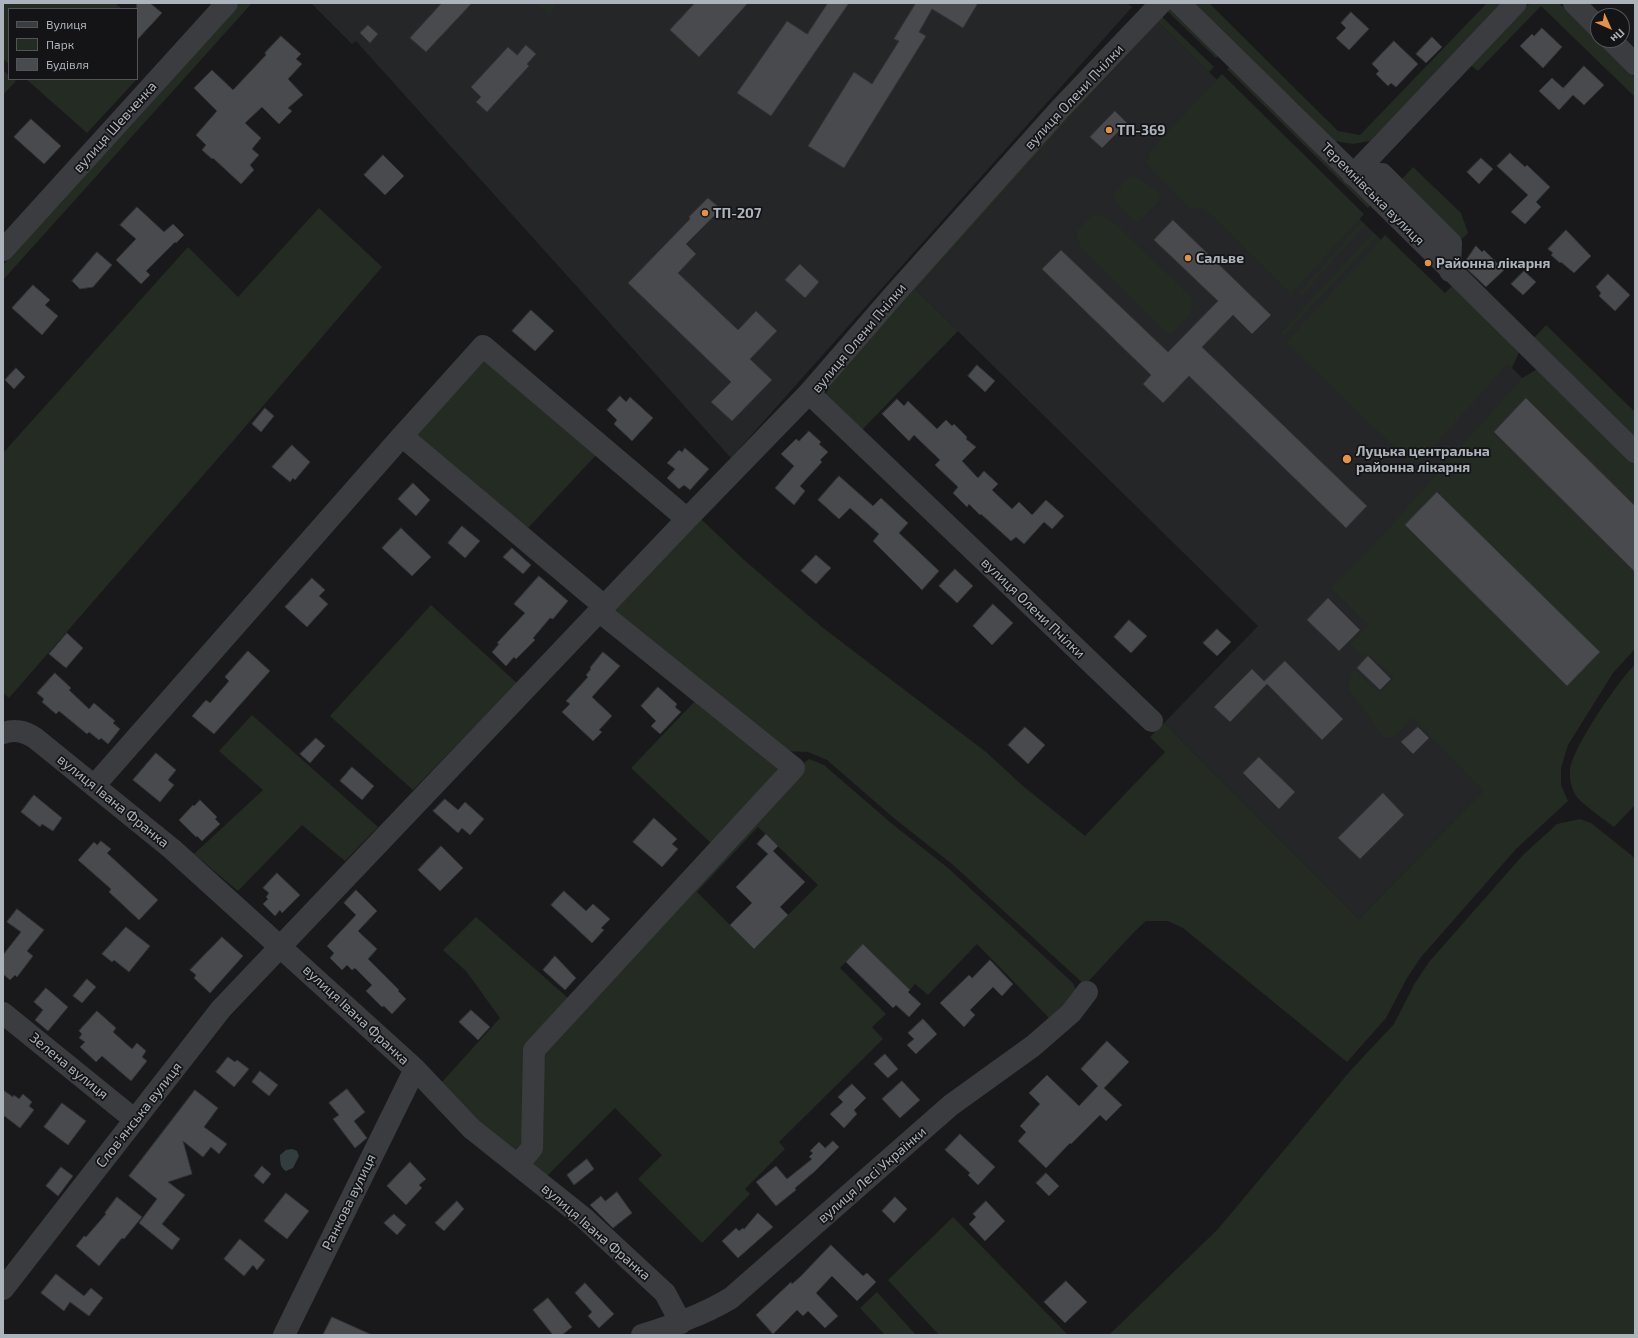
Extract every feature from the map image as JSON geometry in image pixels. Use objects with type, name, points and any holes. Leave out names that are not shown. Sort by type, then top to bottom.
[{"type":"street","name":"вулиця Шевченка","points":[[3,250],[227,3]]},
{"type":"street","name":"вулиця Олени Пчілки","points":[[1152,721],[809,394],[898,290],[1055,115],[1161,3]]},
{"type":"street","name":"Теремнівська вулиця","points":[[1179,3],[1635,452]]},
{"type":"street","points":[[1353,174],[1516,3]]},
{"type":"street","points":[[1574,3],[1590,19]]},
{"type":"street","points":[[1619,48],[1635,64]]},
{"type":"street","points":[[94,786],[483,346],[687,519]]},
{"type":"street","name":"Словʼянська вулиця","points":[[3,1289],[221,1009],[280,945],[687,519],[809,394]]},
{"type":"street","points":[[402,436],[602,609],[794,768],[534,1050],[532,1148],[518,1165]]},
{"type":"street","name":"вулиця Івана Франка","points":[[7,731],[25,732],[35,738],[172,849],[280,945],[415,1069],[472,1129],[584,1218],[665,1293],[681,1323]]},
{"type":"street","name":"вулиця Лесі Українки","points":[[642,1335],[681,1323],[712,1310],[731,1298],[951,1105],[1033,1046],[1071,1012],[1087,992]]},
{"type":"street","name":"Зелена вулиця","points":[[3,1013],[135,1120]]},
{"type":"street","name":"Ранкова вулиця","points":[[284,1335],[415,1069]]},
{"type":"shaded area","points":[[311,3],[1127,3],[1132,7],[731,458],[356,41],[352,44]]},
{"type":"shaded area","name":"Луцька центральна районна лікарня","points":[[1157,21],[1635,488],[1635,635],[1359,919],[1164,723],[1258,626],[916,290]]},
{"type":"shaded area","points":[[292,1149],[297,1151],[299,1156],[293,1168],[286,1171],[281,1166],[280,1155],[286,1150]]},
{"type":"green space","points":[[3,3],[115,3],[121,8],[8,8],[8,63],[3,59]]},
{"type":"green space","points":[[240,3],[252,3],[3,280],[3,265]]},
{"type":"green space","points":[[535,3],[556,3],[550,17]]},
{"type":"green space","points":[[1190,3],[1209,3],[1338,131],[1360,135],[1487,3],[1504,3],[1370,141],[1353,144],[1334,141],[1295,101],[1291,103]]},
{"type":"green space","points":[[1530,3],[1559,3],[1590,33],[1590,48],[1605,48],[1635,77],[1635,97],[1541,6],[1478,71],[1469,64]]},
{"type":"green space","points":[[1169,5],[1220,54],[1216,58],[1165,9]]},
{"type":"green space","points":[[1158,13],[1214,67],[1209,72],[1157,21],[916,290],[958,331],[858,434],[827,401],[826,393],[831,381]]},
{"type":"green space","points":[[1231,66],[1372,204],[1368,208],[1227,69]]},
{"type":"green space","points":[[3,70],[8,74],[8,80],[16,81],[3,95]]},
{"type":"green space","points":[[1222,74],[1364,214],[1291,294],[1205,209],[1189,208],[1150,168],[1147,162],[1148,154]]},
{"type":"green space","points":[[27,80],[136,80],[87,133]]},
{"type":"green space","points":[[1413,167],[1461,213],[1468,233],[1462,239],[1401,180]]},
{"type":"green space","points":[[1131,177],[1136,177],[1159,192],[1160,200],[1139,221],[1133,221],[1114,200],[1114,194],[1126,180]]},
{"type":"green space","points":[[319,208],[382,267],[9,698],[3,693],[3,453],[188,247],[238,297]]},
{"type":"green space","points":[[1091,216],[1103,216],[1114,223],[1191,297],[1191,313],[1172,334],[1166,332],[1080,246],[1076,232]]},
{"type":"green space","points":[[1362,222],[1365,225],[1303,294],[1296,296]]},
{"type":"green space","points":[[1373,233],[1377,236],[1284,336],[1281,333]]},
{"type":"green space","points":[[1385,235],[1445,293],[1455,283],[1521,348],[1512,368],[1507,364],[1420,462],[1408,460],[1286,342]]},
{"type":"green space","points":[[1546,325],[1635,412],[1635,441],[1532,340]]},
{"type":"green space","points":[[483,355],[598,453],[528,528],[410,437]]},
{"type":"green space","points":[[1541,367],[1635,461],[1635,649],[1613,673],[1568,745],[1561,768],[1561,785],[1568,801],[1516,849],[1421,957],[1407,978],[1386,1018],[1347,1062],[1183,928],[1168,921],[1146,921],[1085,985],[952,864],[895,819],[827,760],[808,752],[781,751],[608,612],[698,516],[744,560],[822,627],[986,752],[1023,786],[1085,836],[1165,752],[1150,737],[1164,723],[1359,919],[1483,791],[1413,718],[1394,737],[1384,738],[1348,688],[1353,668],[1379,693],[1394,678],[1367,653],[1363,657],[1350,644],[1369,625],[1331,588],[1383,535],[1522,378]]},
{"type":"green space","points":[[431,605],[517,683],[413,790],[330,716]]},
{"type":"green space","points":[[1635,664],[1635,805],[1614,827],[1576,796],[1571,784],[1570,770],[1573,759],[1587,731],[1618,685]]},
{"type":"green space","points":[[698,698],[786,769],[529,1048],[527,1146],[516,1159],[442,1082],[500,1018],[466,971],[443,950],[476,917],[568,998],[711,843],[631,768]]},
{"type":"green space","points":[[252,715],[378,827],[345,861],[302,825],[238,891],[194,854],[263,790],[219,751]]},
{"type":"green space","points":[[809,759],[824,765],[891,823],[948,868],[1073,983],[1076,990],[1074,1000],[1049,1018],[977,944],[928,995],[915,984],[910,990],[863,944],[840,968],[886,1014],[872,1027],[883,1039],[779,1142],[785,1149],[745,1189],[750,1194],[702,1243],[638,1179],[662,1155],[615,1108],[543,1180],[524,1166],[539,1052],[800,766]],"holes":[[[758,827],[818,885],[754,949],[697,892]]]},
{"type":"green space","points":[[1580,819],[1591,823],[1635,858],[1635,1335],[1109,1335],[1218,1229],[1351,1070],[1394,1024],[1415,983],[1429,962],[1523,855],[1557,824]]},
{"type":"green space","points":[[953,1217],[1068,1335],[939,1335],[888,1280]]},
{"type":"green space","points":[[877,1292],[916,1335],[885,1335],[860,1308]]},
{"type":"building","points":[[137,3],[150,3],[162,13],[138,39],[138,8]]},
{"type":"building","points":[[442,3],[472,3],[426,52],[410,38]]},
{"type":"building","points":[[695,3],[748,3],[699,57],[670,30]]},
{"type":"building","points":[[828,3],[849,3],[771,116],[737,93],[787,21],[807,34]]},
{"type":"building","points":[[916,3],[978,3],[963,28],[932,9],[919,32],[926,36],[844,168],[808,146],[854,72],[872,84],[899,41],[894,39]]},
{"type":"building","points":[[1351,12],[1369,29],[1349,50],[1336,38],[1346,28],[1341,23]]},
{"type":"building","points":[[368,25],[378,34],[370,43],[360,33]]},
{"type":"building","points":[[1542,28],[1562,47],[1543,68],[1520,46],[1532,34],[1534,36]]},
{"type":"building","points":[[281,36],[301,54],[296,59],[302,64],[288,79],[303,95],[288,108],[292,111],[279,124],[262,107],[245,123],[261,138],[252,149],[259,155],[250,165],[254,170],[241,184],[202,150],[206,145],[196,135],[217,111],[194,88],[212,70],[233,90],[266,55],[265,53]]},
{"type":"building","points":[[1432,37],[1442,47],[1426,63],[1416,54]]},
{"type":"building","points":[[1394,41],[1418,64],[1396,87],[1391,83],[1388,86],[1376,74],[1379,71],[1372,64]]},
{"type":"building","points":[[526,45],[536,54],[527,64],[529,66],[487,112],[476,102],[481,97],[471,87],[508,47],[517,55]]},
{"type":"building","points":[[1584,66],[1604,85],[1584,105],[1573,95],[1559,110],[1539,91],[1552,78],[1563,88]]},
{"type":"building","name":"ТП-369","points":[[1115,111],[1127,123],[1102,148],[1090,137]]},
{"type":"building","points":[[31,119],[61,146],[44,164],[14,137]]},
{"type":"building","points":[[1510,153],[1525,167],[1527,165],[1550,187],[1536,202],[1541,207],[1525,224],[1511,212],[1528,195],[1497,166]]},
{"type":"building","points":[[383,155],[404,176],[385,195],[364,175]]},
{"type":"building","points":[[1481,158],[1493,169],[1479,184],[1467,172]]},
{"type":"building","points":[[708,198],[721,209],[686,244],[696,254],[678,273],[738,330],[756,311],[777,331],[750,359],[772,380],[732,421],[711,402],[731,382],[628,283],[690,219],[689,217]]},
{"type":"building","points":[[137,207],[164,232],[173,224],[184,235],[146,271],[150,275],[141,284],[116,260],[136,239],[120,225]]},
{"type":"building","points":[[1173,220],[1271,315],[1252,334],[1233,315],[1202,347],[1367,506],[1346,528],[1189,376],[1163,403],[1143,384],[1151,375],[1042,269],[1061,250],[1168,352],[1218,301],[1154,240]]},
{"type":"building","points":[[1566,230],[1591,256],[1574,273],[1551,255],[1553,253],[1548,249]]},
{"type":"building","points":[[1476,246],[1482,252],[1484,250],[1504,270],[1486,287],[1466,268],[1469,265],[1465,262]]},
{"type":"building","points":[[97,252],[112,265],[93,287],[80,289],[72,281]]},
{"type":"building","points":[[800,264],[819,282],[805,298],[785,280]]},
{"type":"building","points":[[1524,271],[1536,282],[1523,295],[1511,284]]},
{"type":"building","points":[[1608,274],[1630,295],[1615,311],[1599,296],[1601,293],[1596,287]]},
{"type":"building","points":[[33,285],[50,300],[45,305],[58,316],[42,335],[12,308]]},
{"type":"building","points":[[531,310],[554,331],[535,351],[512,331]]},
{"type":"building","points":[[977,365],[995,381],[985,392],[968,376]]},
{"type":"building","points":[[16,368],[25,377],[14,389],[5,380]]},
{"type":"building","points":[[620,396],[626,402],[630,397],[653,418],[632,441],[614,424],[617,420],[607,410]]},
{"type":"building","points":[[1526,398],[1635,506],[1635,572],[1494,432]]},
{"type":"building","points":[[897,399],[904,406],[908,401],[937,429],[946,420],[952,426],[954,424],[967,437],[966,439],[976,447],[962,461],[978,478],[984,471],[998,484],[992,490],[1012,509],[1019,502],[1032,515],[1046,500],[1064,516],[1052,529],[1044,522],[1024,544],[1016,537],[1011,541],[969,504],[967,507],[953,493],[958,487],[935,465],[940,460],[914,435],[909,441],[882,414]]},
{"type":"building","points":[[265,408],[274,416],[261,432],[252,424]]},
{"type":"building","points":[[809,431],[821,442],[819,444],[828,452],[820,460],[822,462],[800,486],[805,491],[794,505],[775,488],[794,466],[781,454],[796,439],[799,441]]},
{"type":"building","points":[[292,445],[310,462],[295,480],[293,478],[290,482],[272,467]]},
{"type":"building","points":[[685,448],[709,469],[690,490],[684,485],[679,489],[667,478],[675,469],[667,463],[679,450],[682,452]]},
{"type":"building","points":[[839,476],[873,506],[881,498],[908,523],[899,533],[939,571],[922,590],[873,541],[879,534],[850,508],[839,519],[818,500]]},
{"type":"building","points":[[413,483],[430,500],[416,516],[398,499]]},
{"type":"building","points":[[1437,492],[1600,652],[1567,686],[1405,525]]},
{"type":"building","points":[[462,526],[480,541],[465,558],[448,543]]},
{"type":"building","points":[[401,528],[431,557],[412,576],[382,548]]},
{"type":"building","points":[[512,548],[531,565],[523,574],[503,557]]},
{"type":"building","points":[[816,555],[831,568],[816,584],[801,571]]},
{"type":"building","points":[[955,569],[973,586],[957,603],[939,586]]},
{"type":"building","points":[[539,576],[568,601],[553,619],[550,618],[533,638],[535,640],[516,659],[514,657],[506,666],[492,652],[499,644],[497,643],[525,613],[514,604]]},
{"type":"building","points":[[312,578],[325,590],[319,596],[328,604],[307,627],[285,607]]},
{"type":"building","points":[[1328,598],[1360,630],[1339,651],[1307,620]]},
{"type":"building","points":[[993,604],[1013,623],[992,645],[973,626]]},
{"type":"building","points":[[1129,620],[1147,636],[1131,653],[1114,637]]},
{"type":"building","points":[[1217,629],[1231,642],[1217,656],[1203,643]]},
{"type":"building","points":[[67,633],[83,648],[66,668],[49,654]]},
{"type":"building","points":[[248,651],[270,671],[214,734],[192,716],[206,700],[210,703],[229,681],[225,677]]},
{"type":"building","points":[[603,652],[620,666],[592,697],[612,716],[599,730],[602,732],[593,741],[562,712],[570,704],[566,701],[588,677],[586,675],[591,669],[590,668]]},
{"type":"building","points":[[1368,656],[1391,679],[1380,690],[1357,668]]},
{"type":"building","points":[[1285,661],[1343,719],[1322,740],[1267,684],[1230,722],[1214,707],[1252,669],[1264,681]]},
{"type":"building","points":[[55,673],[71,688],[69,690],[89,709],[94,703],[115,721],[113,723],[120,729],[108,744],[101,738],[99,740],[89,732],[87,734],[59,711],[56,714],[42,702],[44,699],[37,693]]},
{"type":"building","points":[[658,687],[677,704],[675,707],[681,712],[660,734],[651,726],[656,721],[641,706]]},
{"type":"building","points":[[1025,727],[1045,745],[1028,764],[1008,745]]},
{"type":"building","points":[[1418,727],[1429,738],[1413,754],[1401,742]]},
{"type":"building","points":[[316,738],[325,746],[310,763],[300,754]]},
{"type":"building","points":[[156,753],[176,770],[168,780],[174,785],[160,802],[133,780]]},
{"type":"building","points":[[1259,757],[1295,792],[1279,809],[1243,773]]},
{"type":"building","points":[[352,767],[374,786],[362,800],[340,781]]},
{"type":"building","points":[[1383,793],[1404,815],[1360,859],[1338,838]]},
{"type":"building","points":[[34,795],[62,818],[53,831],[42,824],[40,827],[21,812]]},
{"type":"building","points":[[445,799],[458,810],[465,802],[484,819],[470,835],[462,828],[458,833],[433,811]]},
{"type":"building","points":[[200,800],[217,817],[215,819],[220,824],[202,841],[179,820],[193,805],[194,806]]},
{"type":"building","points":[[654,818],[677,839],[672,844],[678,849],[662,867],[633,842]]},
{"type":"building","points":[[766,834],[778,846],[773,851],[805,882],[780,907],[788,915],[754,949],[730,925],[752,903],[736,887],[768,854],[757,844]]},
{"type":"building","points":[[101,841],[111,849],[107,853],[158,900],[139,920],[109,892],[111,889],[78,860],[94,842],[97,845]]},
{"type":"building","points":[[441,846],[463,868],[440,891],[418,870]]},
{"type":"building","points":[[277,873],[300,895],[282,913],[280,910],[275,916],[263,904],[268,899],[266,897],[269,893],[263,888]]},
{"type":"building","points":[[356,890],[377,911],[358,931],[377,949],[368,959],[406,999],[392,1014],[384,1006],[382,1007],[366,991],[372,985],[355,968],[352,970],[347,965],[342,970],[330,958],[334,953],[327,946],[356,915],[344,903]]},
{"type":"building","points":[[564,891],[586,911],[593,904],[610,919],[601,928],[604,930],[592,943],[551,905]]},
{"type":"building","points":[[17,909],[44,930],[27,951],[33,956],[17,977],[15,975],[10,980],[3,974],[3,955],[21,932],[7,922]]},
{"type":"building","points":[[126,927],[150,946],[129,972],[114,960],[112,962],[102,954]]},
{"type":"building","points":[[222,937],[243,956],[210,993],[194,978],[196,975],[190,970]]},
{"type":"building","points":[[863,944],[910,990],[908,992],[921,1004],[909,1017],[896,1005],[893,1008],[846,962]]},
{"type":"building","points":[[555,956],[576,978],[565,990],[543,970]]},
{"type":"building","points":[[990,960],[1013,984],[1002,996],[993,987],[970,1010],[975,1015],[964,1027],[940,1003],[969,975],[972,978]]},
{"type":"building","points":[[87,979],[96,987],[82,1003],[73,996]]},
{"type":"building","points":[[46,988],[68,1007],[48,1031],[35,1020],[43,1010],[34,1002]]},
{"type":"building","points":[[471,1010],[490,1027],[478,1040],[459,1022]]},
{"type":"building","points":[[97,1011],[116,1028],[113,1032],[132,1049],[137,1043],[146,1051],[142,1057],[147,1061],[131,1081],[102,1056],[96,1062],[80,1047],[85,1042],[79,1038],[82,1034],[79,1031]]},
{"type":"building","points":[[923,1019],[937,1034],[916,1054],[907,1045],[914,1039],[908,1033]]},
{"type":"building","points":[[1107,1041],[1129,1062],[1104,1088],[1122,1105],[1106,1121],[1100,1115],[1046,1168],[1018,1141],[1026,1132],[1020,1126],[1040,1104],[1029,1093],[1047,1075],[1079,1106],[1098,1086],[1081,1069]]},
{"type":"building","points":[[885,1054],[898,1069],[888,1078],[874,1064]]},
{"type":"building","points":[[228,1057],[235,1062],[237,1060],[249,1069],[234,1087],[216,1072]]},
{"type":"building","points":[[260,1071],[278,1085],[269,1096],[252,1082]]},
{"type":"building","points":[[902,1081],[920,1100],[900,1118],[882,1099]]},
{"type":"building","points":[[852,1084],[866,1098],[854,1110],[857,1114],[844,1128],[830,1114],[843,1102],[838,1097]]},
{"type":"building","points":[[347,1089],[365,1112],[354,1121],[367,1138],[355,1148],[333,1119],[339,1115],[329,1103]]},
{"type":"building","points":[[3,1090],[19,1099],[23,1094],[32,1102],[29,1106],[34,1110],[20,1128],[3,1115]]},
{"type":"building","points":[[195,1090],[218,1108],[204,1127],[227,1144],[219,1154],[211,1147],[203,1157],[183,1141],[192,1174],[168,1182],[185,1195],[162,1224],[180,1239],[172,1250],[139,1223],[157,1199],[129,1176]]},
{"type":"building","points":[[62,1103],[86,1121],[68,1145],[44,1127]]},
{"type":"building","points":[[960,1134],[995,1167],[978,1185],[968,1175],[970,1173],[945,1150]]},
{"type":"building","points":[[833,1141],[839,1147],[814,1172],[795,1188],[796,1190],[776,1206],[756,1182],[776,1166],[787,1179],[812,1159],[809,1157],[813,1153],[810,1151],[819,1142],[825,1148]]},
{"type":"building","points":[[587,1159],[594,1169],[574,1185],[567,1175]]},
{"type":"building","points":[[410,1162],[426,1179],[419,1185],[422,1188],[406,1205],[387,1186]]},
{"type":"building","points":[[262,1166],[271,1174],[263,1184],[254,1176]]},
{"type":"building","points":[[61,1167],[73,1176],[58,1196],[46,1186]]},
{"type":"building","points":[[1046,1173],[1059,1186],[1049,1196],[1036,1183]]},
{"type":"building","points":[[617,1192],[632,1213],[613,1228],[590,1205],[601,1196],[605,1201]]},
{"type":"building","points":[[286,1193],[309,1211],[287,1239],[264,1221]]},
{"type":"building","points":[[117,1197],[142,1217],[99,1266],[76,1246],[106,1214],[105,1213]]},
{"type":"building","points":[[895,1197],[907,1209],[894,1223],[882,1211]]},
{"type":"building","points":[[457,1201],[464,1209],[444,1231],[435,1223]]},
{"type":"building","points":[[986,1201],[1005,1221],[985,1241],[969,1224],[976,1217],[973,1214]]},
{"type":"building","points":[[758,1213],[773,1227],[738,1258],[722,1241],[736,1228],[739,1231],[743,1228],[744,1229]]},
{"type":"building","points":[[394,1214],[406,1225],[397,1235],[384,1223]]},
{"type":"building","points":[[240,1239],[265,1260],[257,1270],[253,1265],[244,1276],[224,1259]]},
{"type":"building","points":[[831,1245],[863,1276],[867,1273],[876,1282],[857,1301],[832,1276],[816,1293],[838,1316],[825,1328],[808,1311],[803,1316],[797,1310],[773,1334],[756,1315],[791,1282],[792,1284],[800,1277]]},
{"type":"building","points":[[56,1274],[84,1296],[91,1288],[103,1298],[89,1316],[70,1302],[64,1311],[41,1293]]},
{"type":"building","points":[[1066,1281],[1087,1302],[1065,1323],[1044,1302]]},
{"type":"building","points":[[585,1283],[614,1314],[599,1328],[588,1316],[592,1312],[575,1293]]},
{"type":"building","points":[[548,1298],[572,1327],[562,1335],[553,1335],[533,1310]]},
{"type":"building","points":[[332,1317],[372,1335],[323,1335]]},
{"type":"place","name":"ТП-369","points":[[1109,130]]},
{"type":"place","name":"ТП-207","points":[[705,213]]},
{"type":"place","name":"Сальве","points":[[1188,258]]},
{"type":"place","name":"Районна лікарня","points":[[1428,263]]},
{"type":"place","name":"Луцька центральна районна лікарня","points":[[1347,459]]}]
